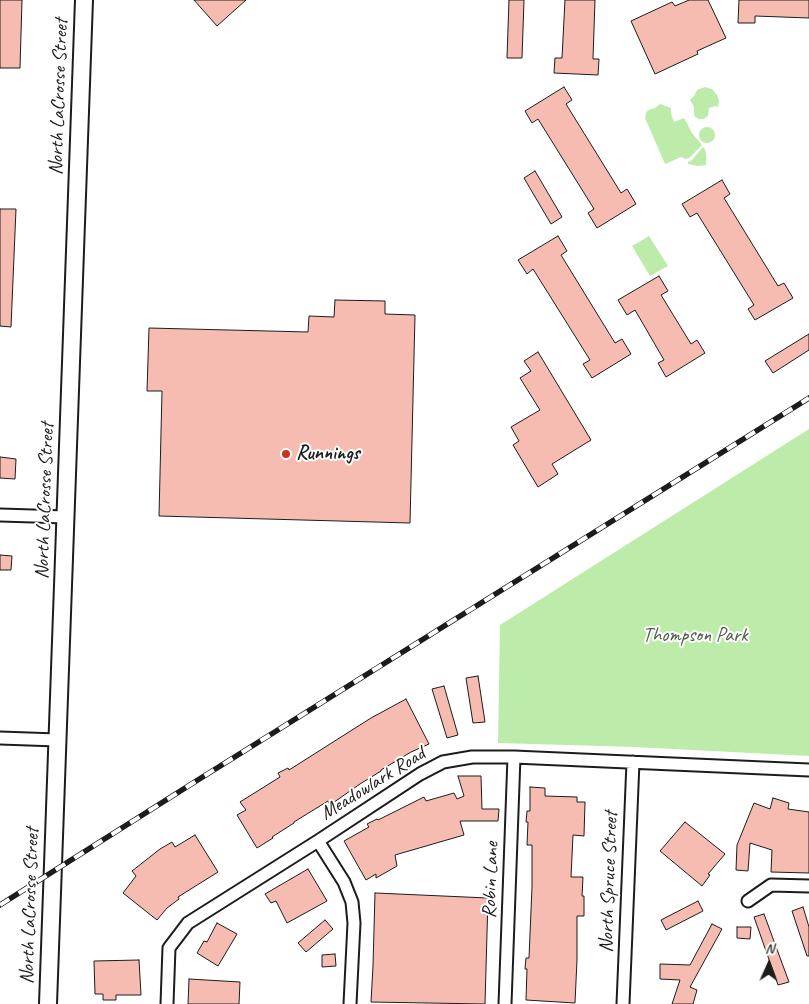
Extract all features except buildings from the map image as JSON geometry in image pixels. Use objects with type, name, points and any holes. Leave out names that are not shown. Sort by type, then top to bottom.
[{"type":"main road","name":"North LaCrosse Street","points":[[48,1004],[84,0]]},
{"type":"street","points":[[0,514],[66,517]]},
{"type":"street","points":[[0,738],[57,740]]},
{"type":"street","name":"Meadowlark Road","points":[[167,1004],[169,948],[188,923],[420,774],[443,762],[472,757],[514,757],[809,770]]},
{"type":"street","name":"Robin Lane","points":[[505,1004],[514,757]]},
{"type":"street","name":"North Spruce Street","points":[[623,1004],[633,762]]},
{"type":"street","points":[[318,841],[344,882],[352,902],[354,923],[350,1004]]},
{"type":"street","points":[[748,901],[771,885],[809,886]]},
{"type":"green space","points":[[705,87],[712,89],[717,95],[718,107],[709,108],[708,116],[704,119],[699,119],[695,117],[694,107],[690,100],[697,90]]},
{"type":"green space","points":[[660,104],[671,108],[674,122],[684,118],[692,133],[702,145],[689,158],[681,157],[665,164],[645,118],[648,110]]},
{"type":"green space","points":[[707,127],[715,135],[707,143],[699,135]]},
{"type":"green space","points":[[703,147],[706,154],[706,165],[688,164],[688,162]]},
{"type":"green space","points":[[649,236],[668,266],[650,276],[632,246]]},
{"type":"green space","name":"Thompson Park","points":[[809,429],[809,756],[635,747],[498,743],[500,625]]},
{"type":"railway","points":[[0,905],[809,398]]},
{"type":"place","name":"Runnings","points":[[286,454]]}]
